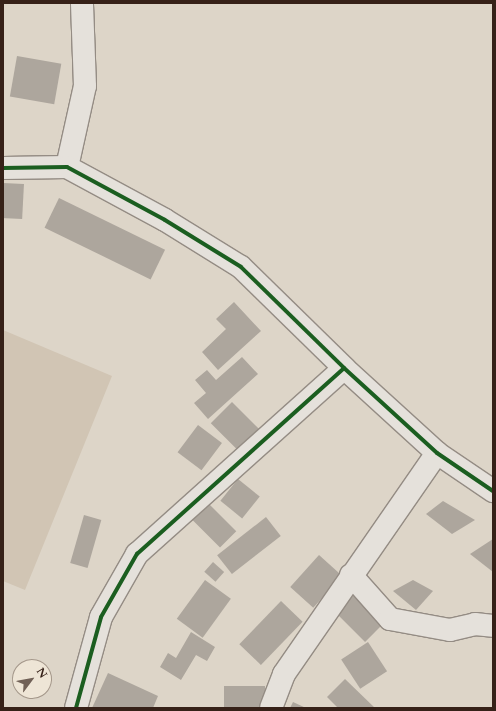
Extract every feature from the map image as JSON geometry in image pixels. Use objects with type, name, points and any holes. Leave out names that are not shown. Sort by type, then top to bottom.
[{"type":"street","points":[[67,167],[85,86],[82,3]]},
{"type":"street","points":[[3,168],[67,167],[165,220],[241,267],[344,368],[437,453],[493,491]]},
{"type":"street","points":[[76,708],[101,617],[137,554],[344,368]]},
{"type":"street","points":[[271,708],[284,674],[351,575],[437,453]]},
{"type":"street","points":[[351,575],[390,619],[450,630],[475,624],[493,626]]},
{"type":"shaded area","points":[[3,330],[112,376],[25,590],[3,581]]},
{"type":"building","points":[[17,56],[61,64],[54,104],[10,96]]},
{"type":"building","points":[[3,183],[24,184],[22,219],[3,218]]},
{"type":"building","points":[[59,198],[165,250],[151,279],[45,228]]},
{"type":"building","points":[[234,302],[261,331],[218,370],[202,352],[226,329],[216,319]]},
{"type":"building","points":[[242,357],[258,374],[208,419],[194,403],[206,393],[195,380],[207,370],[216,380]]},
{"type":"building","points":[[232,402],[259,429],[238,450],[211,423]]},
{"type":"building","points":[[198,425],[222,443],[201,470],[178,452]]},
{"type":"building","points":[[238,479],[260,497],[242,518],[220,501]]},
{"type":"building","points":[[443,501],[475,520],[452,534],[426,514]]},
{"type":"building","points":[[208,503],[236,531],[220,548],[192,519]]},
{"type":"building","points":[[84,515],[101,520],[88,568],[70,563]]},
{"type":"building","points":[[266,517],[281,536],[232,574],[217,555]]},
{"type":"building","points":[[493,539],[493,572],[470,554]]},
{"type":"building","points":[[319,555],[342,576],[313,608],[290,587]]},
{"type":"building","points":[[213,562],[224,572],[215,582],[204,572]]},
{"type":"building","points":[[205,580],[231,599],[203,638],[177,619]]},
{"type":"building","points":[[413,580],[433,591],[416,610],[393,591]]},
{"type":"building","points":[[358,591],[387,620],[365,642],[336,613]]},
{"type":"building","points":[[281,601],[303,622],[261,665],[239,644]]},
{"type":"building","points":[[191,632],[215,647],[207,661],[196,655],[181,680],[160,667],[168,653],[176,658]]},
{"type":"building","points":[[368,642],[387,671],[360,689],[341,659]]},
{"type":"building","points":[[108,673],[158,696],[153,708],[92,708]]},
{"type":"building","points":[[345,679],[375,708],[338,708],[327,697]]},
{"type":"building","points":[[224,686],[265,686],[265,708],[224,708]]},
{"type":"building","points":[[293,702],[306,708],[290,708]]},
{"type":"cycle path","points":[[3,168],[67,167],[165,220],[241,267],[344,368],[437,453],[493,491]]},
{"type":"cycle path","points":[[76,708],[101,617],[137,554],[344,368]]}]
